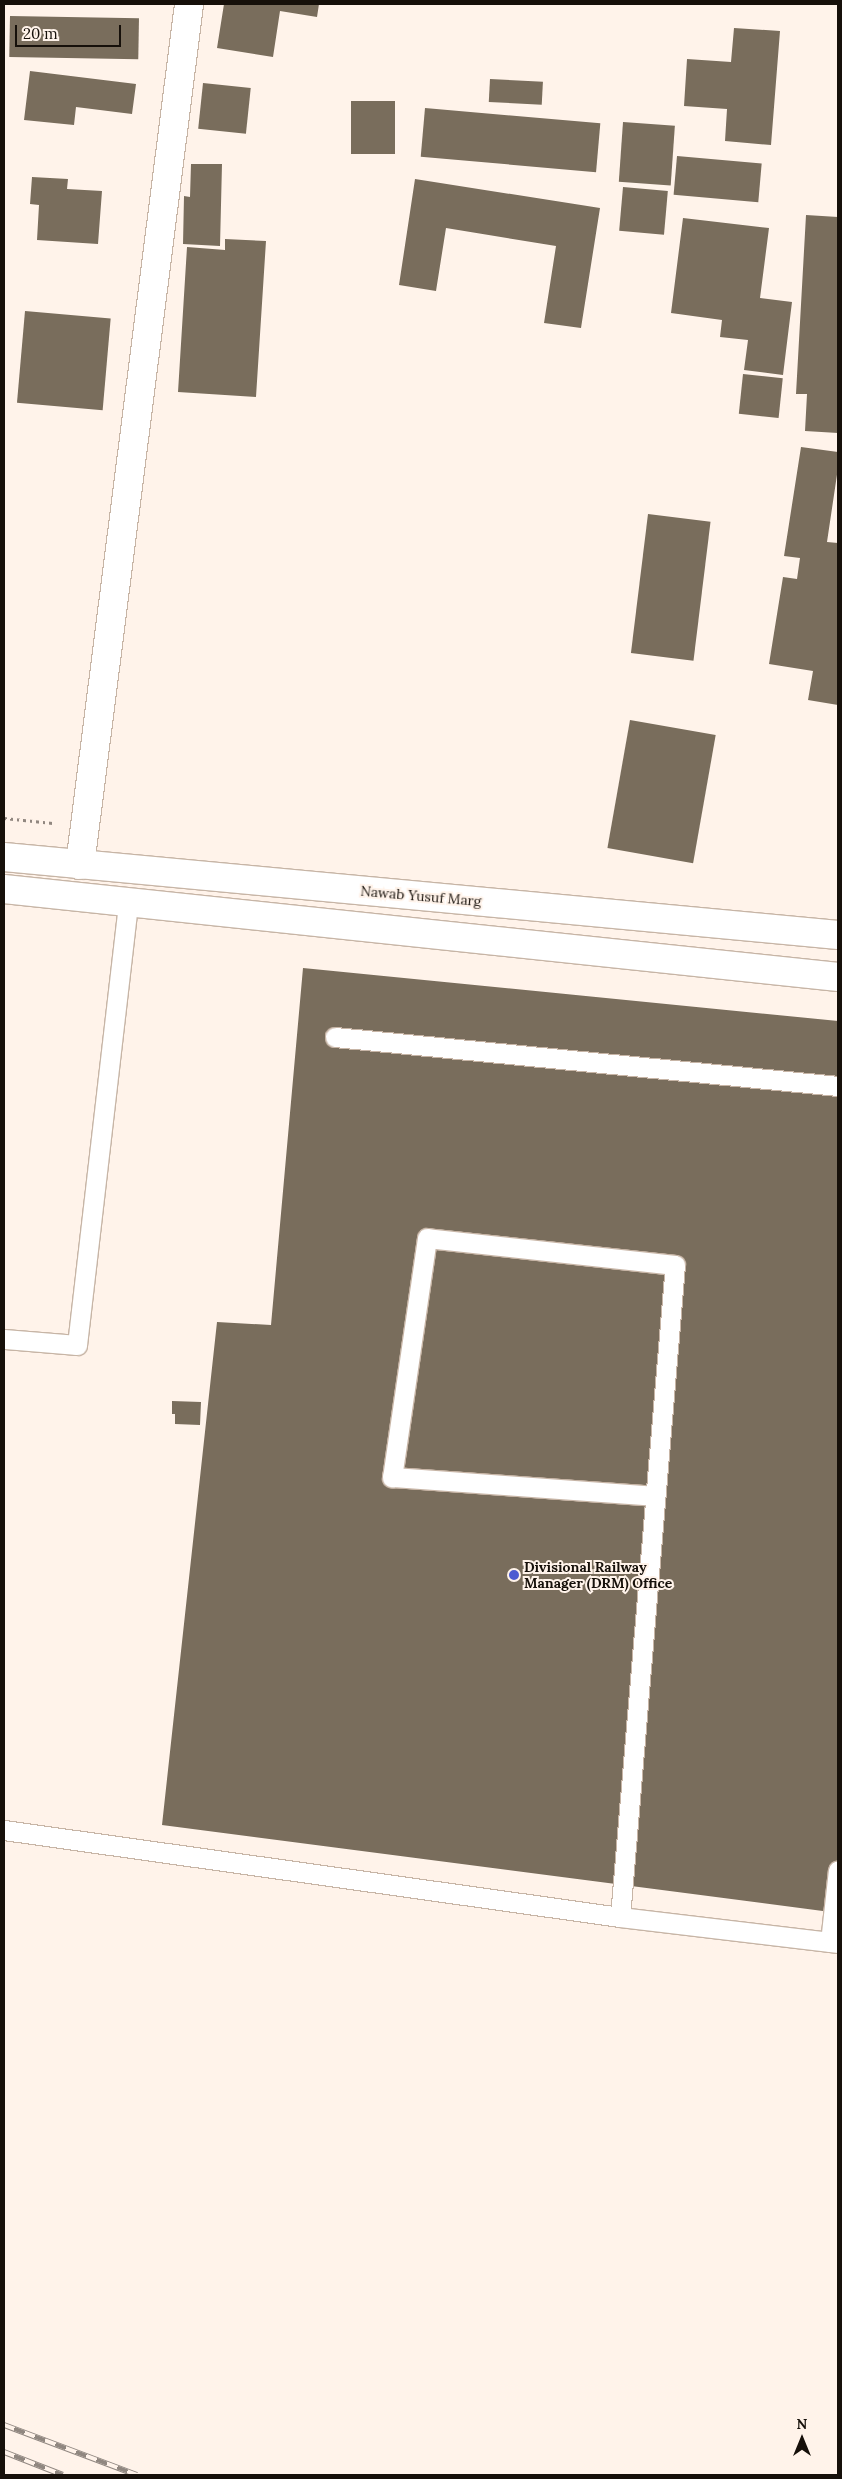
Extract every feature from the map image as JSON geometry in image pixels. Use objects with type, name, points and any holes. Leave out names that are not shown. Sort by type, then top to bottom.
[{"type":"main road","points":[[80,865],[189,4]]},
{"type":"main road","name":"Nawab Yusuf Marg","points":[[4,857],[838,934]]},
{"type":"main road","points":[[4,889],[838,977]]},
{"type":"lane","points":[[4,1339],[77,1345],[128,903]]},
{"type":"lane","points":[[335,1037],[838,1086]]},
{"type":"lane","points":[[620,1916],[674,1265],[427,1238],[392,1477],[654,1496]]},
{"type":"lane","points":[[4,1830],[620,1916],[834,1943],[838,1870]]},
{"type":"path","points":[[4,818],[86,827]]},
{"type":"building","points":[[224,4],[319,4],[317,17],[280,11],[273,57],[217,48]]},
{"type":"building","points":[[10,16],[139,18],[138,59],[9,57]]},
{"type":"building","points":[[734,28],[780,31],[771,145],[725,141],[727,109],[684,106],[687,59],[731,62]]},
{"type":"building","points":[[30,71],[136,84],[132,114],[76,107],[74,125],[24,120]]},
{"type":"building","points":[[490,79],[543,82],[542,105],[489,102]]},
{"type":"building","points":[[203,83],[251,88],[246,134],[198,129]]},
{"type":"building","points":[[351,101],[395,101],[395,154],[351,154]]},
{"type":"building","points":[[425,108],[600,123],[596,172],[421,157]]},
{"type":"building","points":[[623,122],[675,126],[671,185],[619,182]]},
{"type":"building","points":[[677,156],[762,163],[758,202],[674,195]]},
{"type":"building","points":[[191,164],[222,164],[220,246],[183,244],[184,196],[190,197]]},
{"type":"building","points":[[32,177],[68,179],[67,189],[102,191],[98,244],[37,240],[39,205],[30,204]]},
{"type":"building","points":[[415,179],[600,208],[581,328],[544,323],[556,246],[446,228],[436,291],[399,285]]},
{"type":"building","points":[[623,187],[668,191],[664,235],[619,231]]},
{"type":"building","points":[[806,215],[838,217],[838,433],[805,431],[807,394],[796,394]]},
{"type":"building","points":[[683,218],[769,228],[760,298],[792,302],[783,375],[744,370],[748,340],[720,337],[722,320],[671,313]]},
{"type":"building","points":[[225,239],[266,241],[256,397],[178,392],[187,247],[225,250]]},
{"type":"building","points":[[25,311],[111,318],[103,410],[17,403]]},
{"type":"building","points":[[743,374],[783,378],[779,418],[739,414]]},
{"type":"building","points":[[801,447],[838,452],[838,468],[827,542],[838,543],[838,705],[808,700],[813,671],[769,664],[783,577],[797,579],[800,558],[784,556]]},
{"type":"building","points":[[648,514],[711,522],[693,661],[631,653]]},
{"type":"building","points":[[630,720],[716,735],[693,863],[607,848]]},
{"type":"building","name":"Divisional Railway Manager (DRM) Office","points":[[303,968],[838,1021],[838,1913],[162,1825],[217,1322],[271,1325]]},
{"type":"building","points":[[172,1401],[201,1402],[200,1425],[175,1424],[175,1414],[172,1414]]},
{"type":"railway","points":[[4,2425],[137,2475]]},
{"type":"railway","points":[[4,2452],[63,2475]]},
{"type":"place","name":"Divisional Railway Manager (DRM) Office","points":[[514,1575]]}]
